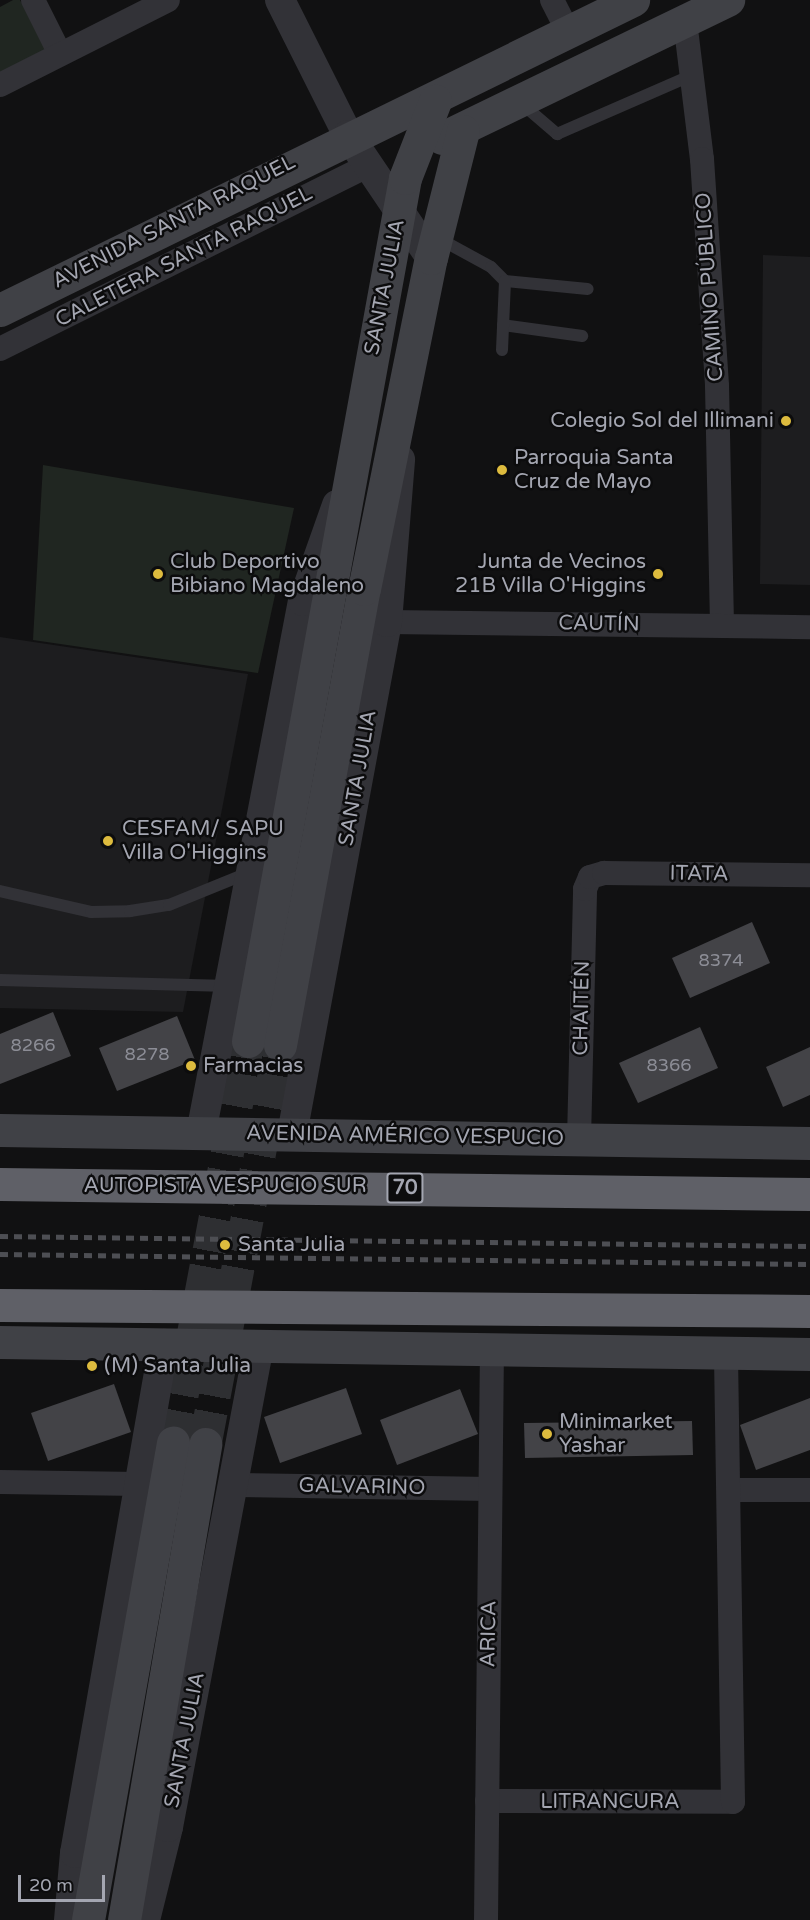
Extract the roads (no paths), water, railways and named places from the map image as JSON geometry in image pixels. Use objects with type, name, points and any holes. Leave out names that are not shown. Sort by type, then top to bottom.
[{"type":"highway","name":"AUTOPISTA VESPUCIO SUR","points":[[0,1184],[810,1194]]},
{"type":"highway","points":[[0,1305],[810,1311]]},
{"type":"main road","name":"AVENIDA SANTA RAQUEL","points":[[0,310],[348,135],[435,101],[633,0]]},
{"type":"main road","points":[[348,135],[415,143],[463,131],[728,0]]},
{"type":"main road","name":"SANTA JULIA","points":[[248,1041],[350,472],[400,209],[415,143],[435,101]]},
{"type":"main road","name":"SANTA JULIA","points":[[280,1045],[433,247],[463,131]]},
{"type":"main road","name":"AVENIDA AMÉRICO VESPUCIO","points":[[0,1130],[810,1143]]},
{"type":"main road","points":[[0,1342],[810,1354]]},
{"type":"main road","points":[[88,1920],[173,1443]]},
{"type":"main road","name":"SANTA JULIA","points":[[124,1920],[205,1444]]},
{"type":"street","points":[[33,0],[60,54]]},
{"type":"street","points":[[0,85],[168,0]]},
{"type":"street","name":"SANTA JULIA","points":[[280,0],[348,135],[400,209],[433,247]]},
{"type":"street","points":[[552,0],[569,33]]},
{"type":"street","name":"CAMINO PÚBLICO","points":[[685,21],[692,75],[717,386],[722,626]]},
{"type":"street","name":"CALETERA SANTA RAQUEL","points":[[0,350],[369,165]]},
{"type":"street","name":"SANTA JULIA","points":[[292,1134],[387,622],[397,541],[400,419]]},
{"type":"street","name":"SANTA JULIA","points":[[201,1133],[303,601],[350,472]]},
{"type":"street","name":"CAUTÍN","points":[[387,622],[810,627]]},
{"type":"street","name":"ITATA","points":[[590,877],[604,873],[810,875]]},
{"type":"street","name":"CHAITÉN","points":[[579,1139],[585,889],[590,877]]},
{"type":"street","points":[[69,1920],[75,1853],[164,1344]]},
{"type":"street","name":"SANTA JULIA","points":[[145,1920],[168,1827],[259,1346]]},
{"type":"street","name":"ARICA","points":[[486,1920],[492,1349]]},
{"type":"street","points":[[726,1353],[729,1490],[810,1490]]},
{"type":"street","points":[[0,1482],[139,1484]]},
{"type":"street","name":"GALVARINO","points":[[233,1485],[490,1489]]},
{"type":"street","name":"LITRANCURA","points":[[487,1801],[733,1802],[729,1490]]},
{"type":"lane","points":[[521,103],[557,134],[692,75]]},
{"type":"lane","points":[[433,247],[491,267],[505,281],[588,290]]},
{"type":"lane","points":[[501,350],[505,281]]},
{"type":"lane","points":[[503,325],[582,336]]},
{"type":"lane","points":[[0,891],[91,912],[130,911],[169,905],[251,872]]},
{"type":"lane","points":[[0,980],[230,986]]},
{"type":"tunnel","points":[[173,1443],[248,1041]]},
{"type":"tunnel","points":[[205,1444],[280,1045]]},
{"type":"railway","points":[[0,1236],[810,1246]]},
{"type":"railway","points":[[0,1254],[810,1264]]},
{"type":"place","name":"Colegio Sol del Illimani","points":[[786,421]]},
{"type":"place","name":"Parroquia Santa Cruz de Mayo","points":[[502,470]]},
{"type":"place","name":"Club Deportivo Bibiano Magdaleno","points":[[158,574]]},
{"type":"place","name":"Junta de Vecinos 21B Villa O'Higgins","points":[[658,574]]},
{"type":"place","name":"CESFAM/ SAPU Villa O'Higgins","points":[[108,841]]},
{"type":"place","name":"Farmacias","points":[[191,1066]]},
{"type":"place","name":"Santa Julia","points":[[225,1245]]},
{"type":"place","name":"(M) Santa Julia","points":[[92,1366]]},
{"type":"place","name":"Minimarket Yashar","points":[[547,1434]]}]
